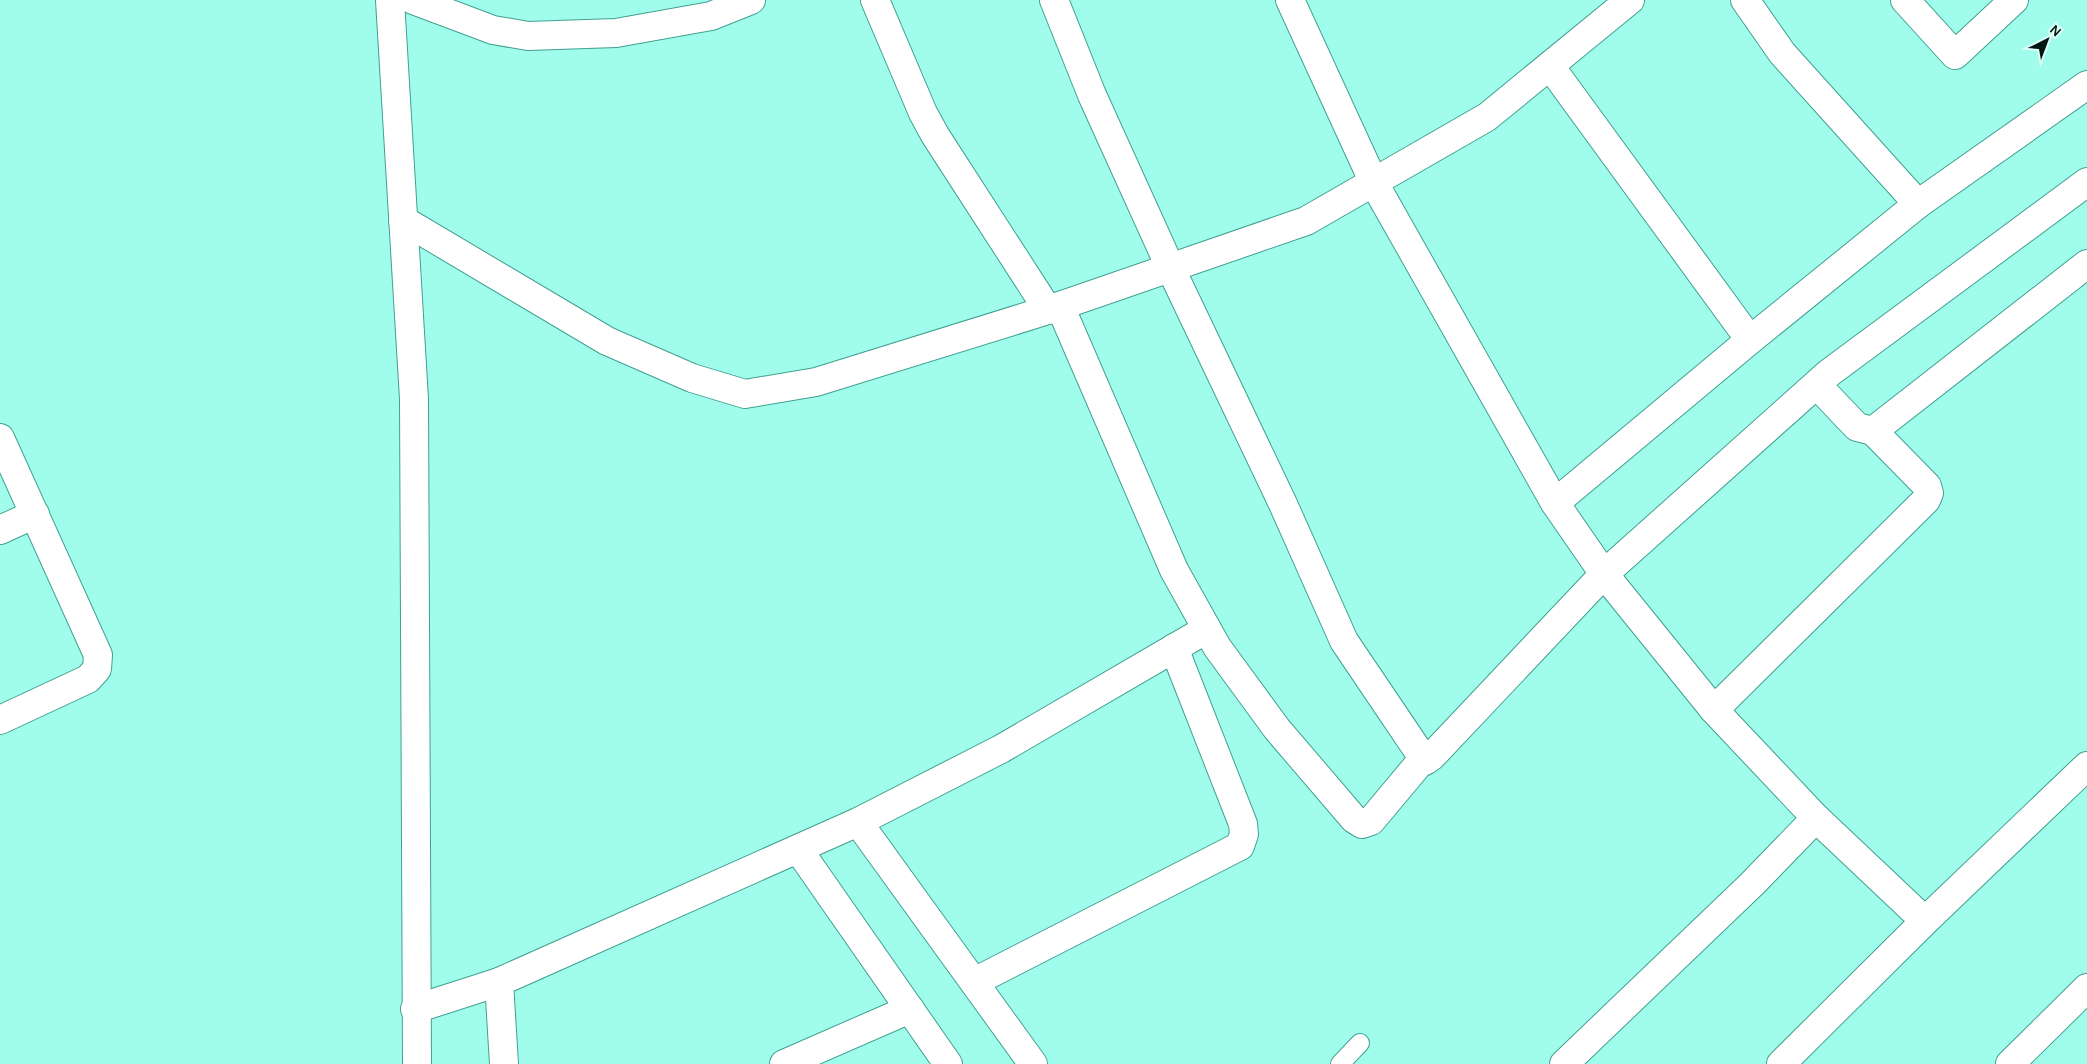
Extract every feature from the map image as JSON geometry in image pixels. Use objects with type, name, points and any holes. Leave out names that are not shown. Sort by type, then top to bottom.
[{"type":"street","points":[[390,0],[414,399],[415,1009],[417,1064]]},
{"type":"street","points":[[413,0],[493,30],[528,36],[616,33],[711,16],[751,0]]},
{"type":"street","points":[[875,0],[934,135],[1054,308],[1174,570],[1222,655],[1277,729],[1354,819],[1362,824],[1371,821],[1422,760],[1425,761],[1432,756],[1604,574],[1829,373],[2087,182]]},
{"type":"street","points":[[1054,0],[1092,95],[1170,267],[1283,504],[1344,641],[1422,760]]},
{"type":"street","points":[[1290,0],[1374,183],[1554,503],[1604,574],[1714,710],[1816,818],[1925,920]]},
{"type":"street","points":[[403,220],[607,341],[692,378],[745,394],[816,382],[1054,308],[1306,221],[1488,118],[1630,0]]},
{"type":"street","points":[[1745,0],[1782,53],[1918,204]]},
{"type":"street","points":[[1905,0],[1955,54],[2014,0]]},
{"type":"street","points":[[1550,66],[1750,340]]},
{"type":"street","points":[[1554,503],[1750,340],[1918,204],[2087,85]]},
{"type":"street","points":[[1873,431],[2087,264]]},
{"type":"street","points":[[1714,710],[1926,500],[1929,493],[1928,486],[1873,431],[1857,427],[1816,385]]},
{"type":"street","points":[[0,438],[98,655],[97,669],[88,679],[0,720]]},
{"type":"street","points":[[0,530],[35,514]]},
{"type":"street","points":[[415,1009],[499,982],[858,822],[1001,749],[1207,629]]},
{"type":"street","points":[[974,982],[1240,846],[1244,834],[1243,824],[1174,648]]},
{"type":"street","points":[[1781,1064],[1925,920],[2087,766]]},
{"type":"street","points":[[1564,1064],[1752,884],[1816,818]]},
{"type":"street","points":[[858,822],[1033,1064]]},
{"type":"street","points":[[798,849],[948,1064]]},
{"type":"street","points":[[499,982],[504,1064]]},
{"type":"street","points":[[2010,1064],[2087,988]]},
{"type":"street","points":[[784,1064],[910,1009]]},
{"type":"lane","points":[[1340,1064],[1360,1043]]}]
